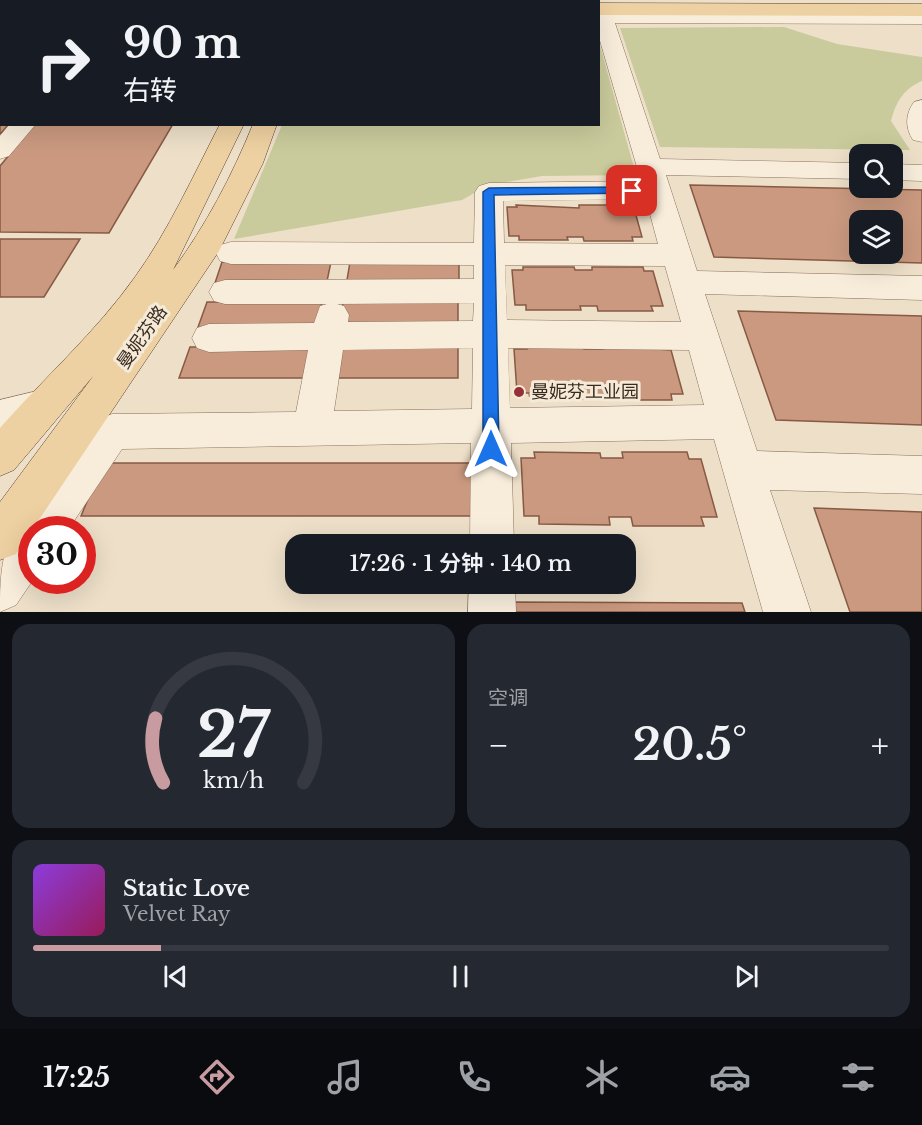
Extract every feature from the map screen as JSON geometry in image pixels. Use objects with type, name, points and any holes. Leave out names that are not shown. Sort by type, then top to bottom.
[{"type":"main road","points":[[600,11],[922,3]]},
{"type":"main road","points":[[600,11],[922,10]]},
{"type":"main road","name":"曼妮芬路","points":[[0,457],[41,406],[131,308],[180,231],[231,126]]},
{"type":"main road","name":"曼妮芬路","points":[[0,538],[208,244],[250,163],[264,126]]},
{"type":"street","points":[[788,612],[600,11],[794,18],[922,18]]},
{"type":"street","points":[[794,18],[888,37]]},
{"type":"street","points":[[922,107],[918,118],[922,135]]},
{"type":"street","points":[[0,151],[22,126]]},
{"type":"street","points":[[492,534],[489,192],[652,179],[849,171]]},
{"type":"street","points":[[903,172],[922,173]]},
{"type":"street","points":[[231,253],[489,255],[922,288]]},
{"type":"street","points":[[312,429],[343,254]]},
{"type":"street","points":[[225,292],[490,291]]},
{"type":"street","points":[[208,338],[490,334],[701,336]]},
{"type":"street","points":[[0,407],[41,406]]},
{"type":"street","points":[[0,417],[41,406]]},
{"type":"street","points":[[52,516],[112,432],[728,422]]},
{"type":"street","points":[[743,470],[922,475]]},
{"type":"street","points":[[0,589],[18,564]]},
{"type":"street","points":[[492,594],[492,612]]},
{"type":"green space","points":[[784,27],[837,44],[922,57],[922,81],[915,84],[901,97],[891,121],[910,150],[903,150],[903,144],[849,144],[849,149],[660,147],[620,28]]},
{"type":"green space","points":[[600,46],[636,175],[542,176],[488,185],[462,200],[234,239],[282,126],[600,126]]},
{"type":"building","points":[[0,126],[7,126],[0,134]]},
{"type":"building","points":[[33,126],[172,126],[109,233],[0,232],[0,166]]},
{"type":"building","points":[[690,185],[849,188],[849,198],[903,198],[903,190],[922,190],[922,263],[903,262],[903,210],[849,210],[849,261],[714,257]]},
{"type":"building","points":[[516,205],[579,208],[579,205],[625,205],[626,208],[634,208],[642,237],[632,237],[633,241],[584,241],[583,237],[567,237],[568,240],[519,240],[519,236],[509,236],[507,207],[517,207]]},
{"type":"building","points":[[0,239],[80,239],[44,297],[0,297]]},
{"type":"building","points":[[222,262],[331,262],[326,286],[214,286]]},
{"type":"building","points":[[350,262],[459,262],[459,286],[346,286]]},
{"type":"building","points":[[523,267],[574,267],[575,270],[592,270],[592,267],[643,267],[644,271],[653,271],[663,306],[651,306],[653,311],[598,311],[597,306],[580,306],[581,310],[526,310],[526,305],[515,305],[512,270],[523,270]]},
{"type":"building","points":[[207,302],[322,302],[316,330],[197,330]]},
{"type":"building","points":[[343,302],[458,302],[458,330],[339,329]]},
{"type":"building","points":[[738,311],[922,316],[922,425],[776,420]]},
{"type":"building","points":[[526,345],[583,345],[584,349],[603,349],[603,345],[671,350],[683,394],[671,394],[672,400],[611,400],[610,394],[590,394],[591,399],[530,399],[529,393],[517,393],[514,349],[527,349]]},
{"type":"building","points":[[190,347],[312,347],[306,378],[179,378]]},
{"type":"building","points":[[336,347],[458,347],[458,378],[330,378]]},
{"type":"building","points":[[534,452],[600,453],[601,458],[623,458],[622,452],[687,452],[689,459],[701,459],[717,517],[701,517],[704,526],[633,526],[631,517],[609,517],[610,525],[539,524],[539,516],[524,516],[521,458],[535,458]]},
{"type":"building","points":[[103,463],[474,463],[476,516],[81,516]]},
{"type":"building","points":[[814,508],[922,512],[922,612],[850,612]]},
{"type":"building","points":[[508,602],[742,603],[745,612],[508,612]]},
{"type":"place","name":"曼妮芬工业园","points":[[519,392]]},
{"type":"route","points":[[491,449],[489,192],[632,191]]}]
